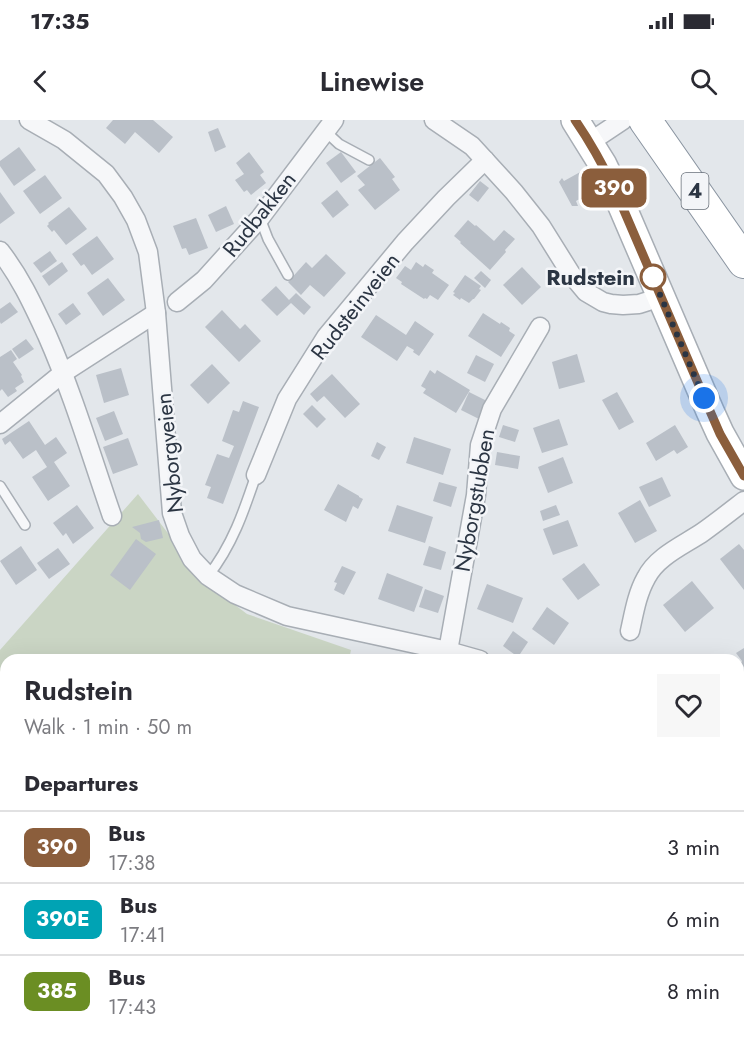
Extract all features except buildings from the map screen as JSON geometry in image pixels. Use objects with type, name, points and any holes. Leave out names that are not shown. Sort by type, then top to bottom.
[{"type":"highway","name":"4","points":[[645,120],[744,262]]},
{"type":"highway","name":"4","points":[[666,120],[744,232]]},
{"type":"main road","points":[[583,131],[616,192],[720,434],[744,476]]},
{"type":"street","name":"Nyborgveien","points":[[29,120],[64,140],[106,174],[136,219],[148,252],[156,313],[172,513],[180,536],[192,559],[208,576],[235,594],[286,616],[459,654]]},
{"type":"street","points":[[434,120],[472,146],[485,160],[528,209],[554,245],[571,274],[586,292],[603,302],[623,305],[639,304],[661,297]]},
{"type":"street","points":[[583,131],[618,124]]},
{"type":"street","name":"Rudbakken","points":[[177,302],[204,280],[260,218],[330,125]]},
{"type":"street","name":"Rudsteinveien","points":[[256,475],[287,399],[326,338],[405,242],[485,160]]},
{"type":"street","points":[[0,251],[27,291],[63,373],[112,516]]},
{"type":"street","points":[[0,423],[63,373],[156,313]]},
{"type":"street","name":"Nyborgstubben","points":[[448,651],[476,495],[480,445],[492,409],[540,327]]},
{"type":"street","points":[[630,631],[637,598],[646,576],[656,564],[744,501]]},
{"type":"lane","points":[[330,125],[339,144],[369,160]]},
{"type":"lane","points":[[260,218],[268,239],[288,275]]},
{"type":"lane","points":[[208,576],[236,530],[256,475]]},
{"type":"lane","points":[[0,486],[25,525]]},
{"type":"green space","points":[[138,494],[206,583],[247,614],[351,650],[350,654],[0,654],[0,650]]},
{"type":"bus line","name":"390","points":[[575,120],[590,142],[616,192],[720,434],[744,476]]},
{"type":"place","name":"Rudstein","points":[[653,277]]},
{"type":"route","points":[[653,277],[650,271],[704,398]]}]
